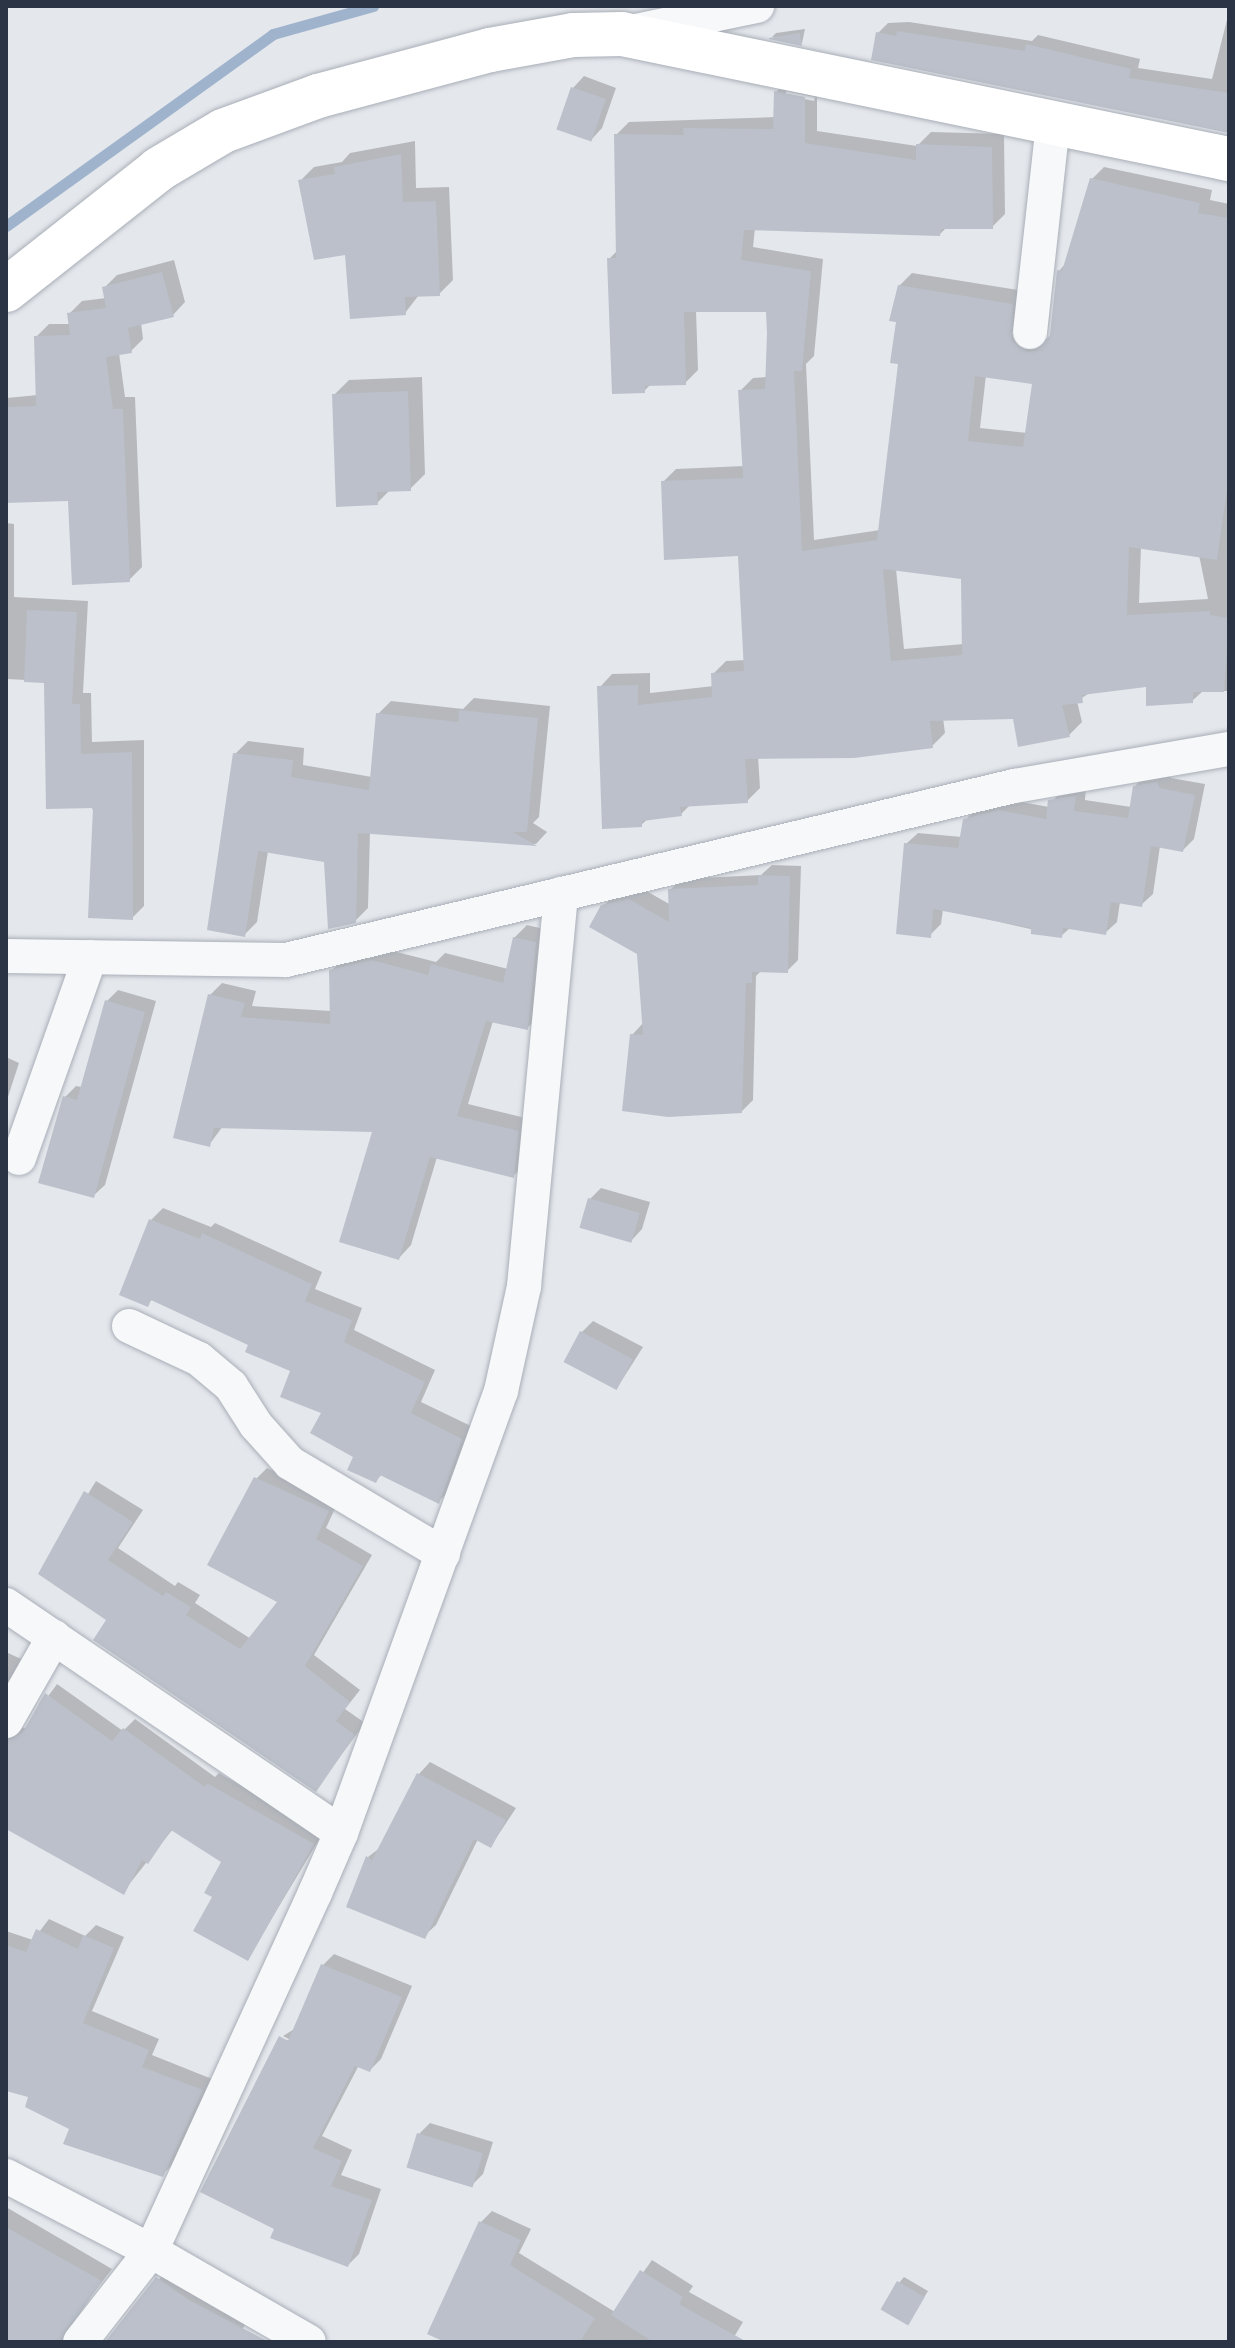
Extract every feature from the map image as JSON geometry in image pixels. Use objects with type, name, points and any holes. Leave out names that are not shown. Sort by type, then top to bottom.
[{"type":"street","points":[[6,290],[159,169],[223,131],[318,96],[490,50],[573,35],[622,34],[757,6]]},
{"type":"street","points":[[622,34],[1229,159]]},
{"type":"street","points":[[1030,332],[1053,122]]},
{"type":"street","points":[[6,956],[286,960],[1014,786],[1229,749]]},
{"type":"street","points":[[80,2342],[151,2251],[341,1833],[501,1391],[524,1286],[561,894]]},
{"type":"street","points":[[19,1158],[90,957]]},
{"type":"street","points":[[129,1326],[199,1359],[231,1386],[256,1425],[290,1463],[443,1554]]},
{"type":"street","points":[[6,1605],[341,1833]]},
{"type":"street","points":[[6,1721],[54,1637]]},
{"type":"street","points":[[6,2176],[151,2251],[309,2342]]},
{"type":"building","points":[[897,31],[1025,51],[1026,44],[1131,69],[1129,78],[1229,93],[1229,133],[871,60],[876,32],[896,36]]},
{"type":"building","points":[[800,33],[802,46],[769,39],[769,38]]},
{"type":"building","points":[[571,87],[606,99],[591,142],[556,130]]},
{"type":"building","points":[[774,91],[805,97],[805,143],[916,160],[916,144],[992,147],[993,229],[941,229],[940,236],[744,230],[741,260],[811,271],[802,371],[794,371],[802,551],[877,540],[898,364],[890,363],[896,322],[889,321],[898,285],[1013,304],[1012,341],[1027,352],[1037,351],[1050,335],[1057,270],[1062,271],[1090,178],[1200,203],[1198,213],[1229,218],[1229,476],[1217,560],[1129,547],[1127,615],[1210,611],[1210,615],[1229,618],[1224,692],[1193,692],[1193,703],[1146,706],[1146,687],[1082,695],[1083,703],[1062,705],[1070,737],[1018,747],[1013,719],[930,721],[933,748],[854,758],[745,759],[748,803],[680,807],[682,816],[642,821],[642,827],[602,829],[597,686],[638,685],[638,705],[712,697],[711,673],[744,671],[738,556],[664,560],[661,481],[743,478],[738,390],[765,389],[767,333],[766,312],[684,312],[686,385],[645,386],[645,393],[612,394],[607,258],[616,258],[614,134],[684,135],[683,128],[773,129]],"holes":[[[975,376],[1032,384],[1023,447],[968,441]],[[883,569],[961,579],[962,655],[891,661]]]},
{"type":"building","points":[[401,154],[403,202],[436,201],[440,296],[405,297],[406,315],[350,319],[345,255],[314,260],[298,180],[335,174],[334,167]]},
{"type":"building","points":[[162,272],[174,317],[128,328],[132,353],[106,357],[113,409],[123,409],[130,582],[72,585],[68,501],[6,503],[6,407],[36,406],[34,336],[70,335],[67,313],[106,308],[102,287]]},
{"type":"building","points":[[408,391],[411,491],[377,492],[378,505],[336,507],[332,394]]},
{"type":"building","points":[[27,610],[77,612],[72,704],[80,704],[81,754],[132,752],[133,920],[88,918],[93,808],[46,809],[44,683],[24,682]]},
{"type":"building","points":[[459,710],[538,718],[527,832],[513,832],[537,846],[358,833],[356,923],[328,929],[324,862],[258,851],[245,937],[207,930],[233,753],[293,760],[291,777],[369,790],[376,713],[458,722]]},
{"type":"building","points":[[1157,782],[1160,788],[1195,795],[1183,852],[1151,846],[1142,907],[1111,902],[1106,935],[1063,928],[1062,938],[1031,934],[1031,928],[933,909],[931,938],[896,934],[904,843],[958,848],[963,819],[999,810],[1046,819],[1048,800],[1076,796],[1074,811],[1128,818],[1133,786]]},
{"type":"building","points":[[758,875],[790,876],[788,973],[752,972],[752,983],[746,983],[742,1113],[668,1117],[622,1111],[630,1034],[643,1035],[637,954],[589,927],[601,905],[629,899],[669,922],[668,889],[758,885]]},
{"type":"building","points":[[513,937],[536,942],[528,1030],[486,1021],[457,1116],[519,1131],[514,1178],[430,1157],[399,1260],[339,1242],[372,1132],[214,1128],[210,1147],[173,1138],[208,994],[245,1003],[241,1017],[330,1024],[329,970],[372,960],[428,975],[431,964],[503,983]]},
{"type":"building","points":[[105,1000],[145,1012],[94,1198],[38,1183],[63,1096],[77,1100]]},
{"type":"building","points":[[588,1198],[640,1213],[631,1243],[579,1228]]},
{"type":"building","points":[[149,1219],[200,1239],[202,1233],[312,1284],[305,1301],[352,1320],[344,1342],[425,1382],[411,1413],[462,1439],[439,1504],[380,1475],[376,1483],[347,1470],[353,1457],[310,1433],[321,1413],[280,1397],[290,1371],[245,1352],[248,1345],[151,1300],[148,1307],[119,1295]]},
{"type":"building","points":[[580,1331],[633,1359],[617,1390],[564,1362]]},
{"type":"building","points":[[254,1477],[329,1511],[316,1539],[363,1566],[305,1666],[350,1702],[336,1721],[355,1735],[316,1792],[93,1640],[106,1620],[38,1574],[84,1491],[133,1522],[108,1560],[163,1596],[166,1592],[191,1607],[186,1615],[240,1649],[277,1602],[207,1565]]},
{"type":"building","points":[[45,1693],[112,1741],[123,1728],[205,1787],[207,1783],[314,1844],[248,1961],[193,1931],[212,1897],[204,1893],[221,1862],[171,1830],[148,1864],[142,1860],[124,1895],[6,1829],[6,1741],[23,1732]]},
{"type":"building","points":[[417,1773],[506,1820],[491,1848],[474,1839],[425,1939],[346,1907],[366,1856],[372,1860]]},
{"type":"building","points":[[36,1929],[78,1949],[83,1935],[114,1948],[83,2023],[149,2050],[142,2067],[203,2090],[163,2177],[63,2144],[69,2129],[25,2107],[28,2097],[6,2091],[6,1945],[26,1952]]},
{"type":"building","points":[[321,1964],[402,1997],[370,2072],[355,2066],[313,2148],[342,2161],[331,2186],[372,2200],[348,2267],[270,2238],[274,2229],[200,2192],[279,2036],[288,2041]]},
{"type":"building","points":[[417,2133],[483,2153],[472,2188],[406,2167]]},
{"type":"building","points":[[479,2221],[521,2240],[510,2265],[595,2318],[580,2342],[445,2342],[427,2334]]},
{"type":"building","points":[[6,2227],[102,2281],[60,2342],[6,2342]]},
{"type":"building","points":[[640,2270],[683,2297],[679,2304],[747,2342],[653,2342],[611,2315]]},
{"type":"building","points":[[156,2277],[189,2300],[269,2342],[105,2342]]},
{"type":"building","points":[[897,2281],[925,2297],[908,2326],[880,2310]]},
{"type":"waterway","points":[[6,226],[273,34],[373,6]]}]
